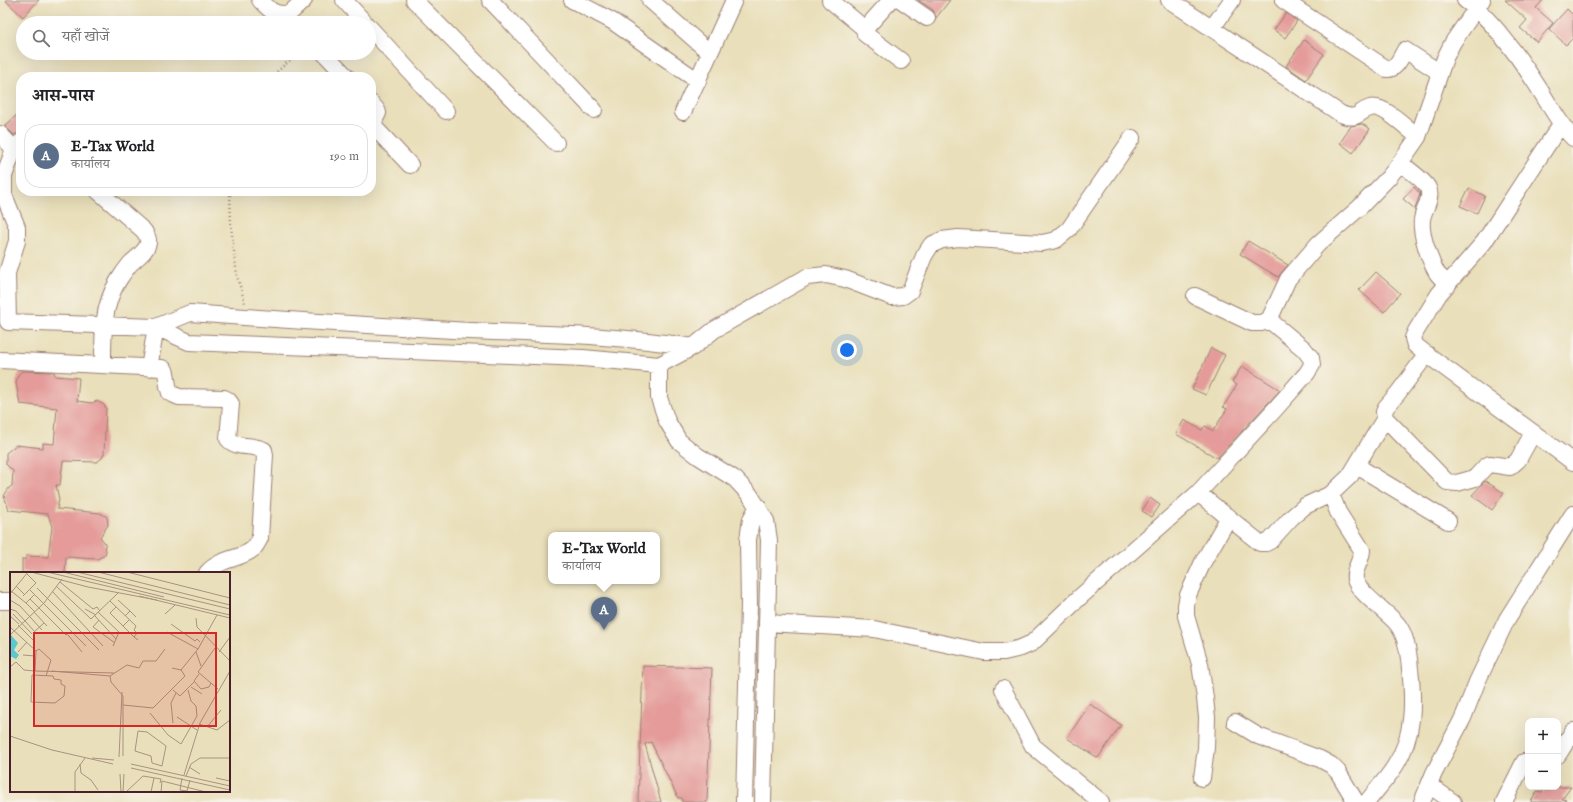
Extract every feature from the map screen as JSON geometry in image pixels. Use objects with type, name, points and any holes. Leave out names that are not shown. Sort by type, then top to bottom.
[{"type":"street","points":[[260,0],[272,12],[285,16]]},
{"type":"street","points":[[295,16],[304,0]]},
{"type":"street","points":[[344,0],[359,16]]},
{"type":"street","points":[[414,0],[556,143]]},
{"type":"street","points":[[490,0],[594,110]]},
{"type":"street","points":[[572,0],[612,21],[698,81]]},
{"type":"street","points":[[650,0],[710,53]]},
{"type":"street","points":[[683,112],[734,0]]},
{"type":"street","points":[[830,0],[865,29],[865,34],[868,38],[901,61]]},
{"type":"street","points":[[865,29],[891,0]]},
{"type":"street","points":[[901,0],[927,18]]},
{"type":"street","points":[[1169,0],[1341,114],[1350,118],[1371,108],[1379,108],[1386,111],[1418,137]]},
{"type":"street","points":[[1212,28],[1232,0]]},
{"type":"street","points":[[1284,0],[1387,69],[1394,67],[1405,50],[1439,72]]},
{"type":"street","points":[[1196,296],[1252,323],[1261,324],[1269,320],[1288,279],[1292,274],[1318,244],[1359,208],[1390,177],[1418,137],[1439,72],[1474,3],[1516,55],[1561,124],[1573,138]]},
{"type":"street","points":[[376,35],[446,111]]},
{"type":"street","points":[[331,60],[342,72]]},
{"type":"street","points":[[1561,124],[1484,242],[1439,294],[1416,331],[1414,338],[1415,345],[1573,462]]},
{"type":"street","points":[[376,129],[410,165]]},
{"type":"street","points":[[0,134],[16,144]]},
{"type":"street","points":[[16,147],[4,176],[2,194],[17,227],[17,241],[7,273],[4,322],[156,327],[189,342],[583,358],[659,365],[693,346],[714,330],[807,277],[826,275],[845,279],[892,297],[903,296],[910,290],[924,256],[931,245],[942,240],[958,238],[1042,243],[1056,240],[1069,230],[1132,138]]},
{"type":"street","points":[[1400,163],[1426,184],[1429,190],[1429,199],[1422,219],[1422,231],[1437,273],[1448,285]]},
{"type":"street","points":[[103,365],[103,326],[109,300],[117,282],[144,250],[148,242],[144,231],[104,196]]},
{"type":"street","points":[[156,327],[190,313],[433,329],[606,337],[693,346]]},
{"type":"street","points":[[767,623],[874,629],[984,652],[1004,652],[1021,648],[1032,643],[1080,597],[1198,493],[1308,373],[1312,365],[1311,358],[1304,350],[1269,320]]},
{"type":"street","points":[[149,368],[156,327]]},
{"type":"street","points":[[1427,354],[1386,407],[1384,412],[1385,418],[1447,482],[1452,484],[1475,478],[1486,466],[1490,464],[1510,467],[1515,464],[1533,433]]},
{"type":"street","points":[[0,360],[103,365],[165,370],[170,393],[179,397],[224,398],[228,400],[231,404],[228,439],[235,444],[260,447],[264,450],[265,455],[260,538],[252,550],[222,561],[211,568],[208,572]]},
{"type":"street","points":[[659,365],[659,398],[667,421],[679,440],[698,456],[735,479],[750,495],[766,521],[769,540],[763,802]]},
{"type":"street","points":[[1198,493],[1260,543],[1266,543],[1270,541],[1291,518],[1305,506],[1331,494],[1350,476],[1385,418]]},
{"type":"street","points":[[1357,466],[1448,521]]},
{"type":"street","points":[[1331,494],[1338,512],[1362,550],[1362,556],[1355,575],[1356,582],[1365,593],[1398,625],[1406,644],[1411,673],[1412,718],[1402,752],[1396,765],[1367,802]]},
{"type":"street","points":[[744,802],[748,639],[748,540],[751,519],[758,506]]},
{"type":"street","points":[[1422,802],[1442,756],[1462,718],[1477,682],[1507,619],[1573,514]]},
{"type":"street","points":[[1202,778],[1206,748],[1207,718],[1205,692],[1200,664],[1186,616],[1186,605],[1188,595],[1202,562],[1229,517]]},
{"type":"street","points":[[748,639],[766,640]]},
{"type":"street","points":[[1003,689],[1033,746],[1101,802]]},
{"type":"street","points":[[1235,722],[1258,736],[1320,759],[1331,765],[1338,772],[1356,802]]},
{"type":"street","points":[[1559,754],[1573,731]]},
{"type":"street","points":[[1504,802],[1525,762]]},
{"type":"street","points":[[1429,785],[1453,802]]},
{"type":"path","points":[[277,72],[290,60]]},
{"type":"path","points":[[230,196],[231,226],[237,276],[250,318]]},
{"type":"building","points":[[5,0],[39,0],[24,16],[22,16]]},
{"type":"building","points":[[918,0],[950,0],[936,18],[933,10]]},
{"type":"building","points":[[1505,0],[1543,0],[1536,8],[1553,23],[1537,42],[1520,28],[1527,20]]},
{"type":"building","points":[[1567,9],[1573,15],[1573,38],[1566,45],[1549,29]]},
{"type":"building","points":[[1286,13],[1297,21],[1285,38],[1274,30]]},
{"type":"building","points":[[1304,40],[1324,54],[1306,80],[1286,66]]},
{"type":"building","points":[[16,116],[16,134],[14,135],[5,126]]},
{"type":"building","points":[[1362,124],[1370,129],[1353,153],[1340,143],[1351,126]]},
{"type":"building","points":[[1414,187],[1420,194],[1415,209],[1403,199]]},
{"type":"building","points":[[1469,188],[1485,196],[1477,213],[1460,206]]},
{"type":"building","points":[[1248,241],[1288,265],[1278,277],[1240,254]]},
{"type":"building","points":[[1376,272],[1400,293],[1384,312],[1359,290]]},
{"type":"building","points":[[1211,348],[1225,355],[1206,395],[1192,389]]},
{"type":"building","points":[[1242,366],[1280,390],[1217,458],[1176,434],[1184,420],[1202,430],[1205,426],[1213,431],[1227,409],[1223,407],[1237,385],[1232,382]]},
{"type":"building","points":[[22,371],[54,372],[55,376],[79,378],[77,401],[92,403],[97,401],[106,408],[104,454],[102,458],[97,462],[63,461],[60,485],[56,485],[59,500],[57,509],[100,513],[107,517],[108,525],[100,537],[105,543],[106,551],[105,555],[97,559],[66,557],[65,572],[22,572],[22,559],[26,559],[26,556],[48,557],[52,527],[48,514],[9,510],[4,496],[12,486],[13,471],[6,464],[6,453],[16,445],[43,448],[43,443],[54,444],[57,408],[20,404],[16,383],[18,375]]},
{"type":"building","points":[[1485,481],[1504,493],[1492,510],[1472,495]]},
{"type":"building","points":[[1150,498],[1160,505],[1152,517],[1142,511]]},
{"type":"building","points":[[643,666],[712,668],[707,802],[682,802],[682,798],[678,798],[651,742],[645,744],[661,802],[638,802]]},
{"type":"building","points":[[1090,704],[1121,725],[1098,758],[1067,738]]},
{"type":"building","points":[[1561,787],[1571,787],[1562,799],[1566,800],[1565,802],[1531,802],[1537,791],[1542,792],[1543,790],[1561,790]]},
{"type":"place","name":"E-Tax World","points":[[604,630]]}]
